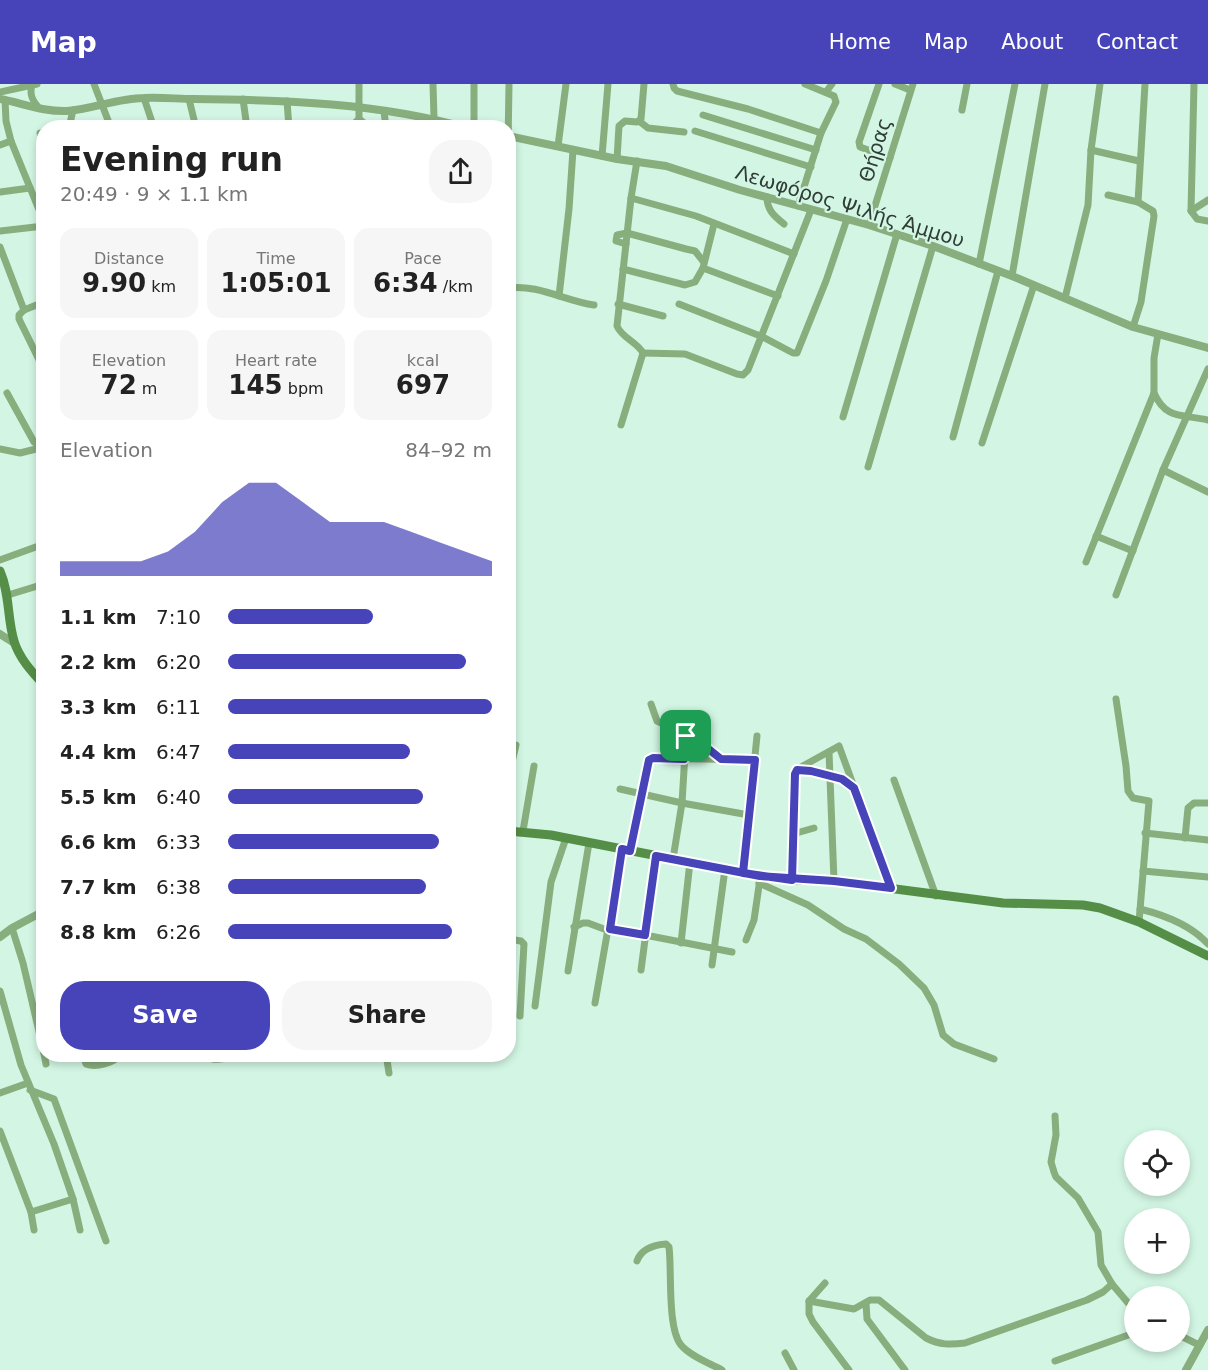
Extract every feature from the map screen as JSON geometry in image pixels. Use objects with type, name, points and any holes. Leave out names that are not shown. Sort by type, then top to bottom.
[{"type":"main road","points":[[0,571],[8,595],[14,644],[36,675]]},
{"type":"main road","points":[[516,831],[566,838],[690,862],[743,873],[760,879],[834,881],[1003,903],[1083,905],[1101,908],[1139,922],[1208,956]]},
{"type":"street","points":[[94,84],[108,120]]},
{"type":"street","points":[[359,84],[359,119]]},
{"type":"street","points":[[433,84],[437,120]]},
{"type":"street","points":[[474,84],[474,120]]},
{"type":"street","points":[[509,84],[509,120]]},
{"type":"street","points":[[558,146],[566,84]]},
{"type":"street","points":[[602,156],[608,84]]},
{"type":"street","points":[[639,121],[644,84]]},
{"type":"street","points":[[673,84],[677,91],[748,109],[820,133]]},
{"type":"street","points":[[798,206],[820,133],[836,102],[834,96],[805,84]]},
{"type":"street","points":[[826,92],[832,84]]},
{"type":"street","points":[[879,84],[859,142],[860,147],[890,158]]},
{"type":"street","points":[[895,84],[911,87]]},
{"type":"street","points":[[962,110],[967,84]]},
{"type":"street","points":[[979,264],[1015,84]]},
{"type":"street","points":[[1012,276],[1045,84]]},
{"type":"street","points":[[1065,298],[1088,205],[1091,150],[1100,84]]},
{"type":"street","points":[[1137,202],[1145,84]]},
{"type":"street","points":[[1194,84],[1191,211],[1197,219],[1208,221]]},
{"type":"street","points":[[2,97],[34,85]]},
{"type":"street","points":[[34,85],[30,91],[39,108]]},
{"type":"street","name":"Θήρας","points":[[869,225],[911,87]]},
{"type":"street","points":[[2,97],[54,111],[144,98],[287,101],[359,107],[427,120]]},
{"type":"street","points":[[2,97],[11,141],[36,203]]},
{"type":"street","points":[[144,98],[151,120]]},
{"type":"street","points":[[189,99],[194,120]]},
{"type":"street","points":[[243,99],[246,120]]},
{"type":"street","points":[[287,101],[288,120]]},
{"type":"street","points":[[71,120],[73,110]]},
{"type":"street","points":[[384,111],[385,120]]},
{"type":"street","points":[[703,115],[816,150]]},
{"type":"street","points":[[617,159],[619,126],[625,121],[639,121],[648,128],[684,132]]},
{"type":"street","points":[[694,131],[811,167]]},
{"type":"street","name":"Λεωφόρος Ψιλής Άμμου","points":[[516,137],[617,159],[666,166],[869,225],[1012,276],[1133,327],[1208,348]]},
{"type":"street","points":[[0,145],[11,141]]},
{"type":"street","points":[[559,296],[573,150]]},
{"type":"street","points":[[1091,150],[1139,161]]},
{"type":"street","points":[[627,233],[637,161]]},
{"type":"street","points":[[0,192],[30,188]]},
{"type":"street","points":[[1108,195],[1137,202],[1153,211],[1154,216],[1141,302],[1133,327]]},
{"type":"street","points":[[767,197],[771,213],[784,224]]},
{"type":"street","points":[[631,198],[696,216],[794,254]]},
{"type":"street","points":[[1191,211],[1208,200]]},
{"type":"street","points":[[643,353],[685,354],[743,375],[748,370],[763,337],[811,210]]},
{"type":"street","points":[[679,304],[797,353],[847,219]]},
{"type":"street","points":[[623,269],[685,285],[695,282],[703,264],[714,224]]},
{"type":"street","points":[[0,231],[36,225]]},
{"type":"street","points":[[621,425],[643,353],[639,346],[618,330],[618,304],[626,244],[619,243],[616,235],[627,233],[695,251],[703,264],[778,296]]},
{"type":"street","points":[[843,417],[897,234]]},
{"type":"street","points":[[868,467],[933,246]]},
{"type":"street","points":[[0,247],[24,310]]},
{"type":"street","points":[[953,437],[998,271]]},
{"type":"street","points":[[982,443],[1034,285]]},
{"type":"street","points":[[516,288],[534,290],[594,305]]},
{"type":"street","points":[[618,304],[663,316]]},
{"type":"street","points":[[36,305],[24,310],[19,315],[36,354]]},
{"type":"street","points":[[1086,562],[1154,393],[1154,358],[1158,334]]},
{"type":"street","points":[[1116,596],[1163,470],[1208,369]]},
{"type":"street","points":[[7,393],[36,443]]},
{"type":"street","points":[[1154,393],[1159,405],[1165,411],[1208,420]]},
{"type":"street","points":[[0,449],[20,453],[36,449]]},
{"type":"street","points":[[1163,470],[1208,492]]},
{"type":"street","points":[[1096,536],[1133,551]]},
{"type":"street","points":[[0,560],[36,547]]},
{"type":"street","points":[[8,595],[36,587]]},
{"type":"street","points":[[0,634],[14,644]]},
{"type":"street","points":[[1116,699],[1128,791],[1133,798],[1149,801],[1139,922]]},
{"type":"street","points":[[651,705],[657,721],[701,743],[721,759]]},
{"type":"street","points":[[673,859],[682,803],[686,736]]},
{"type":"street","points":[[743,873],[758,736]]},
{"type":"street","points":[[792,880],[794,784],[797,770],[839,746],[891,888]]},
{"type":"street","points":[[829,752],[834,881]]},
{"type":"street","points":[[595,1004],[626,850],[651,758],[755,760]]},
{"type":"street","points":[[524,831],[534,766]]},
{"type":"street","points":[[797,770],[842,779],[854,788]]},
{"type":"street","points":[[894,780],[936,896]]},
{"type":"street","points":[[620,789],[749,815]]},
{"type":"street","points":[[1185,838],[1188,808],[1194,803],[1208,803]]},
{"type":"street","points":[[793,834],[814,828]]},
{"type":"street","points":[[1145,833],[1208,840]]},
{"type":"street","points":[[535,1006],[551,878],[566,838]]},
{"type":"street","points":[[568,971],[590,843]]},
{"type":"street","points":[[641,970],[656,856]]},
{"type":"street","points":[[681,943],[690,862]]},
{"type":"street","points":[[712,965],[725,869]]},
{"type":"street","points":[[1143,871],[1208,878]]},
{"type":"street","points":[[746,940],[754,920],[760,879],[808,904],[844,929],[866,939],[907,971],[924,988],[934,1005],[943,1035],[965,1050],[994,1059]]},
{"type":"street","points":[[1140,909],[1179,923],[1199,935],[1208,944]]},
{"type":"street","points":[[0,938],[12,928],[36,915]]},
{"type":"street","points":[[574,927],[583,923],[732,952]]},
{"type":"street","points":[[12,928],[36,1019]]},
{"type":"street","points":[[516,940],[524,944],[520,1016]]},
{"type":"street","points":[[0,991],[29,1087],[54,1144],[73,1199],[80,1230]]},
{"type":"street","points":[[85,1062],[97,1066],[108,1062]]},
{"type":"street","points":[[387,1062],[389,1073]]},
{"type":"street","points":[[0,1093],[29,1087],[54,1099],[106,1241]]},
{"type":"street","points":[[1055,1116],[1056,1136],[1051,1162],[1054,1172],[1056,1177],[1078,1198],[1080,1205],[1098,1232],[1101,1265],[1124,1298]]},
{"type":"street","points":[[0,1131],[31,1212],[33,1230]]},
{"type":"street","points":[[31,1212],[73,1199]]},
{"type":"street","points":[[637,1261],[639,1256],[650,1247],[666,1244],[669,1246],[672,1306],[677,1339],[687,1350],[722,1370]]},
{"type":"street","points":[[825,1283],[809,1301],[808,1314],[849,1370]]},
{"type":"street","points":[[809,1301],[850,1309],[859,1308],[870,1300],[879,1300],[926,1338],[950,1345],[965,1343],[1087,1300],[1103,1292],[1112,1284]]},
{"type":"street","points":[[866,1303],[867,1319],[905,1370]]},
{"type":"street","points":[[1186,1370],[1208,1330]]},
{"type":"street","points":[[1055,1361],[1124,1337]]},
{"type":"street","points":[[1190,1340],[1199,1345]]},
{"type":"street","points":[[784,1353],[794,1370]]},
{"type":"route","points":[[686,736],[684,759],[651,758],[649,760],[630,851],[622,849],[610,929],[645,935],[656,856],[690,862],[725,869],[760,876],[792,880],[834,881],[891,888],[854,788],[842,779],[811,771],[797,770],[795,774],[792,880],[760,876],[743,873],[755,760],[721,759],[701,743],[686,736]]}]
